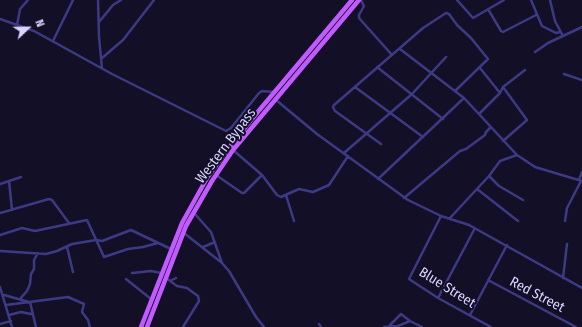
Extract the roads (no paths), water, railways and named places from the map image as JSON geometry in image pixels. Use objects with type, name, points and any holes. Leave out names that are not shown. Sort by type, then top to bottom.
[{"type":"main road","name":"Western Bypass","points":[[146,327],[151,307],[151,299],[161,273],[189,209],[207,178],[228,149],[274,92],[352,0]]},
{"type":"main road","name":"Western Bypass","points":[[141,327],[165,278],[183,232],[193,212],[216,175],[234,150],[360,0]]},
{"type":"street","points":[[17,24],[20,9],[28,0]]},
{"type":"street","points":[[53,41],[73,0]]},
{"type":"street","points":[[98,0],[102,68]]},
{"type":"street","points":[[99,22],[113,5],[121,0]]},
{"type":"street","points":[[102,58],[123,40],[154,0]]},
{"type":"street","points":[[360,0],[364,6],[359,18],[392,55]]},
{"type":"street","points":[[457,0],[473,18],[504,0]]},
{"type":"street","points":[[531,0],[536,15],[543,28],[556,33],[560,32]]},
{"type":"street","points":[[550,0],[554,19],[563,36]]},
{"type":"street","points":[[488,9],[503,32],[536,15]]},
{"type":"street","points":[[381,144],[334,109],[334,105],[423,28],[444,13],[447,13],[488,57],[488,60],[455,91]]},
{"type":"street","points":[[0,19],[34,31],[102,68],[226,130],[231,128],[259,93],[262,91],[274,92]]},
{"type":"street","points":[[535,52],[548,43],[582,27]]},
{"type":"street","points":[[400,49],[464,98],[517,155],[535,167],[580,181]]},
{"type":"street","points":[[344,153],[366,132],[412,94],[446,57]]},
{"type":"street","points":[[377,67],[443,119]]},
{"type":"street","points":[[480,68],[500,93]]},
{"type":"street","points":[[480,114],[500,93],[502,87],[525,70]]},
{"type":"street","points":[[564,74],[582,80]]},
{"type":"street","points":[[355,87],[423,137]]},
{"type":"street","points":[[502,87],[527,120],[503,141]]},
{"type":"street","points":[[378,179],[464,98]]},
{"type":"street","points":[[276,100],[317,134],[404,198],[441,216],[464,222],[582,288]]},
{"type":"street","points":[[404,198],[460,151],[466,149],[485,135],[491,127]]},
{"type":"street","points":[[234,150],[262,175],[280,197],[299,189],[313,192],[329,185],[348,156]]},
{"type":"street","points":[[450,218],[489,176],[500,161],[517,155]]},
{"type":"street","points":[[565,222],[567,208],[580,181],[582,172]]},
{"type":"street","points":[[216,175],[244,193],[262,175]]},
{"type":"street","points":[[489,176],[499,186],[523,200]]},
{"type":"street","points":[[0,184],[22,177]]},
{"type":"street","points":[[10,181],[12,210]]},
{"type":"street","points":[[477,189],[518,220]]},
{"type":"street","points":[[286,195],[294,221]]},
{"type":"street","points":[[0,213],[49,199],[52,200],[69,223]]},
{"type":"street","points":[[193,212],[211,232],[222,263]]},
{"type":"street","name":"Blue Street","points":[[441,216],[409,278],[411,281],[438,298],[490,327]]},
{"type":"street","points":[[0,235],[22,228],[35,231],[88,220],[104,257],[128,249],[145,247],[158,243]]},
{"type":"street","points":[[438,298],[475,228]]},
{"type":"street","points":[[0,250],[52,253],[72,244],[96,240],[102,241],[131,230],[171,249]]},
{"type":"street","points":[[183,232],[222,263],[230,272],[257,319],[264,327]]},
{"type":"street","points":[[202,247],[215,242]]},
{"type":"street","points":[[563,278],[567,244]]},
{"type":"street","points":[[470,315],[507,245]]},
{"type":"street","points":[[67,247],[73,272]]},
{"type":"street","points":[[20,299],[27,291],[30,284],[31,274],[34,269],[34,260],[38,253]]},
{"type":"street","points":[[132,273],[151,271],[161,273]]},
{"type":"street","points":[[165,278],[177,286],[187,288],[196,294],[198,298],[199,301],[183,327]]},
{"type":"street","points":[[170,281],[176,278]]},
{"type":"street","points":[[126,279],[151,299]]},
{"type":"street","name":"Red Street","points":[[488,280],[576,327]]},
{"type":"street","points":[[0,287],[4,295],[12,327]]},
{"type":"street","points":[[4,295],[30,302]]},
{"type":"street","points":[[6,304],[66,297],[83,302],[82,312],[88,320],[90,327]]},
{"type":"street","points":[[0,301],[5,300]]},
{"type":"street","points":[[30,302],[36,327]]},
{"type":"street","points":[[9,315],[22,312],[32,314]]},
{"type":"street","points":[[390,325],[401,314],[417,326],[422,327]]},
{"type":"street","points":[[384,327],[390,325],[398,326],[410,321]]},
{"type":"street","points":[[0,324],[11,322]]}]
